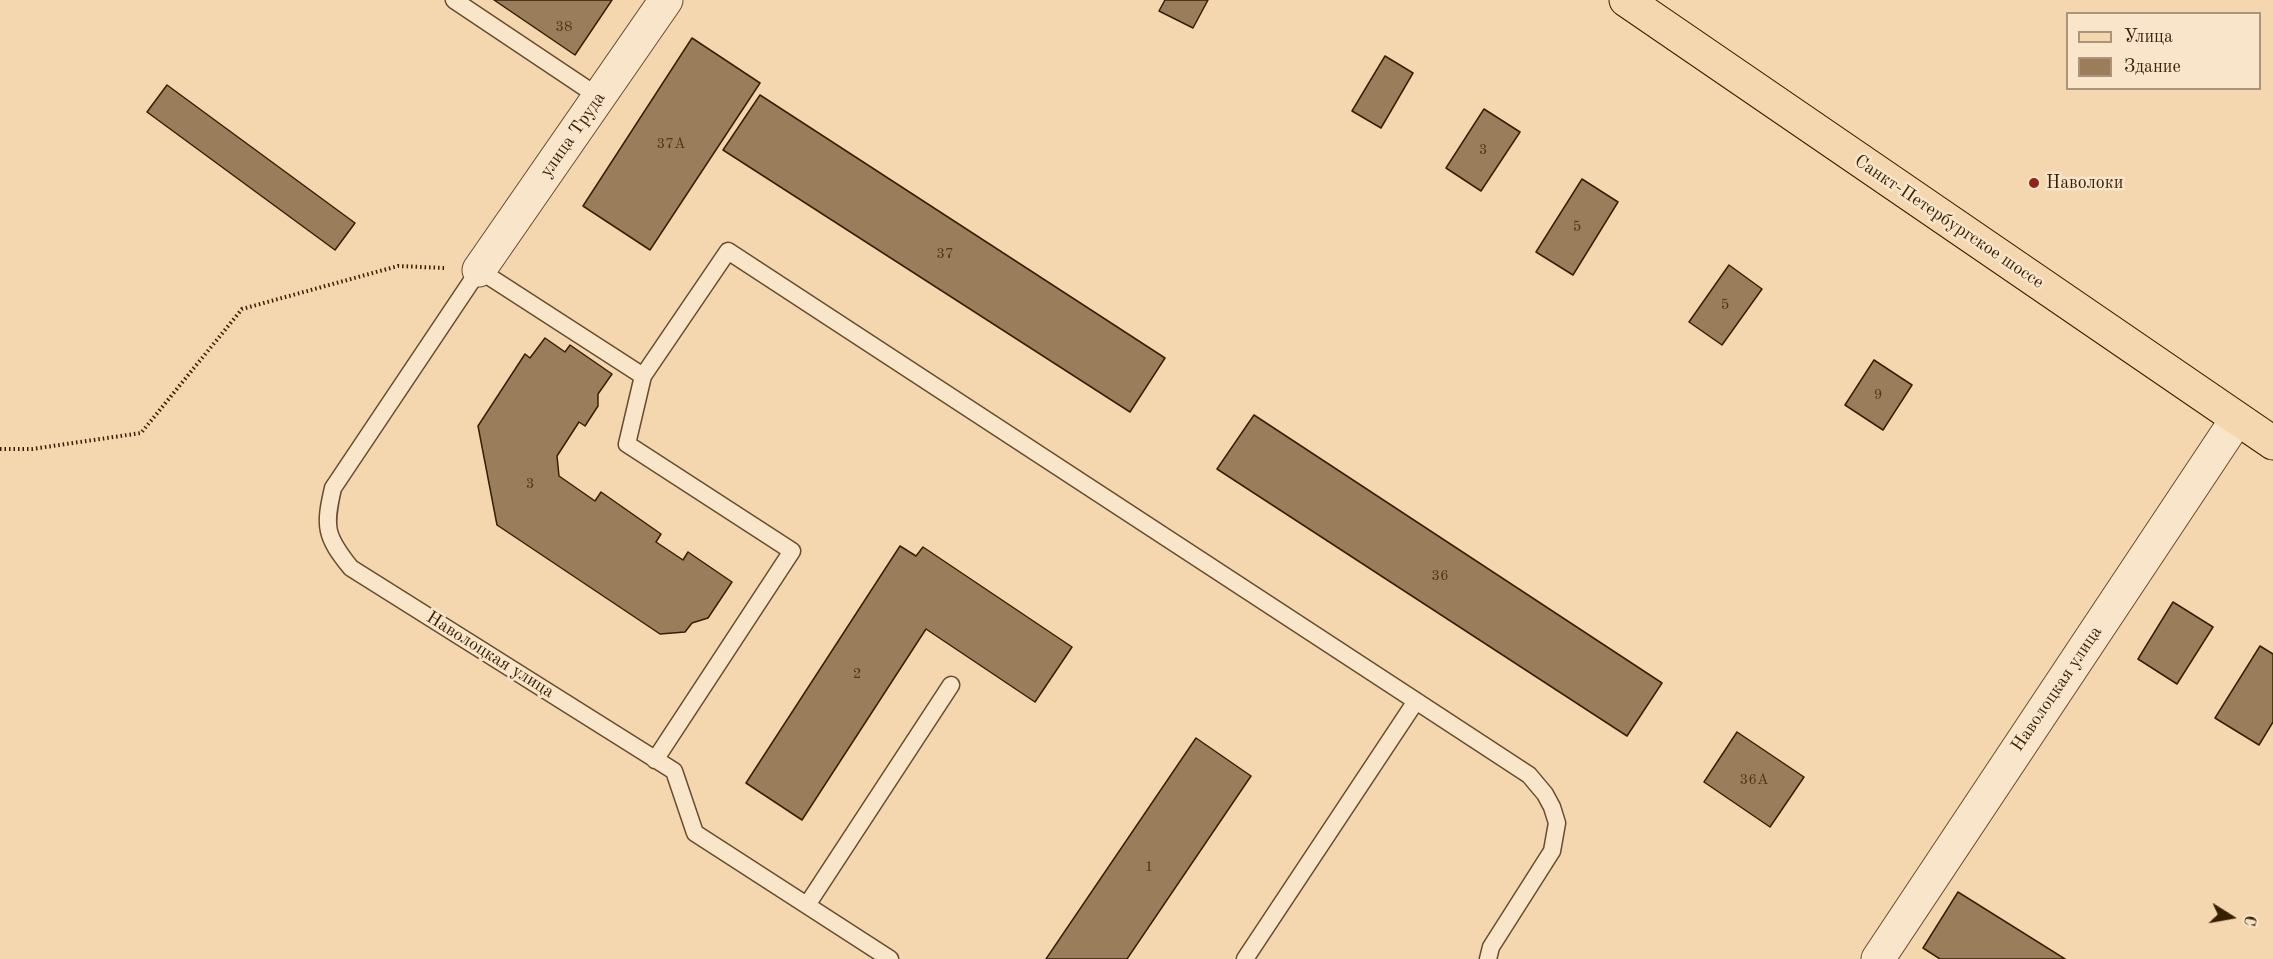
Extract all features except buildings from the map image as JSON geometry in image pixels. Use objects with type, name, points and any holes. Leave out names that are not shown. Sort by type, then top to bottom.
[{"type":"main road","name":"Санкт-Петербургское шоссе","points":[[1626,0],[2273,443]]},
{"type":"street","name":"улица Труда","points":[[479,270],[666,0]]},
{"type":"street","name":"Наволоцкая улица","points":[[1878,959],[2237,419]]},
{"type":"lane","points":[[454,0],[598,98]]},
{"type":"lane","points":[[655,760],[792,551],[627,444],[643,376],[728,251],[1529,776],[1545,794],[1557,824],[1552,851],[1491,947],[1488,959]]},
{"type":"lane","points":[[479,270],[643,376]]},
{"type":"lane","name":"Наволоцкая улица","points":[[479,270],[333,488],[328,510],[328,533],[338,552],[351,568],[674,771],[695,833],[890,959]]},
{"type":"lane","points":[[807,906],[951,685]]},
{"type":"lane","points":[[1245,959],[1416,701]]},
{"type":"path","points":[[0,449],[32,449],[141,433],[242,309],[398,266],[479,270]]},
{"type":"place","name":"Наволоки","points":[[2034,183]]}]
